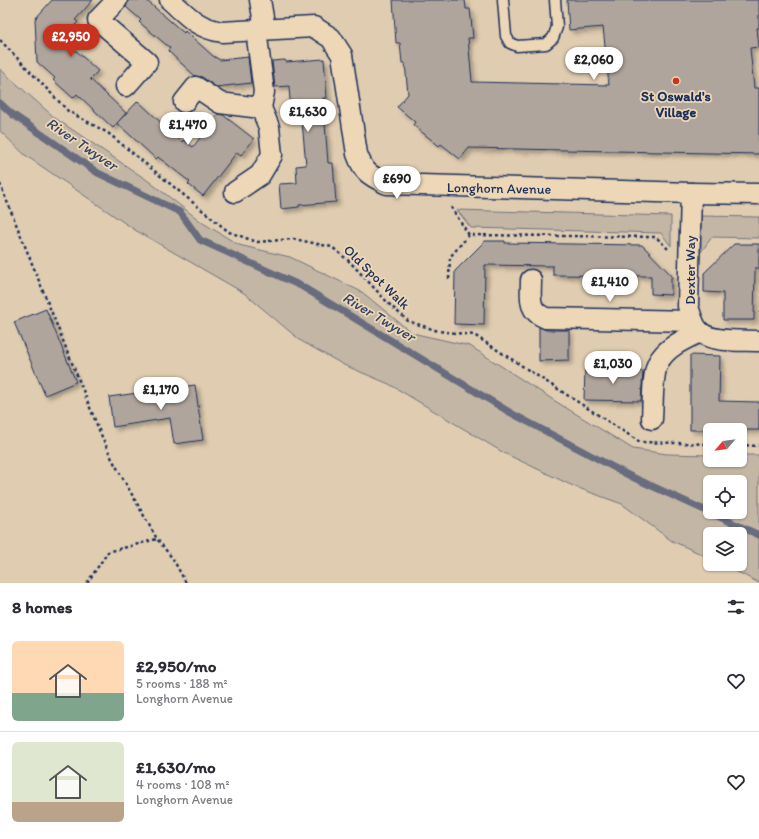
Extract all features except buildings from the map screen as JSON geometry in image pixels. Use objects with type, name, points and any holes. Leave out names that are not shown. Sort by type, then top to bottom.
[{"type":"street","points":[[117,0],[98,20],[147,62],[126,86]]},
{"type":"street","name":"Longhorn Avenue","points":[[170,0],[195,23],[209,30],[222,32],[314,27],[331,38],[342,55],[357,154],[362,167],[371,177],[387,184],[691,194],[759,194]]},
{"type":"street","points":[[236,192],[260,175],[272,155],[269,127],[261,108],[264,92],[260,29],[260,0]]},
{"type":"street","points":[[184,102],[196,87],[220,103],[261,108]]},
{"type":"street","name":"Dexter Way","points":[[691,194],[688,306],[696,326]]},
{"type":"street","points":[[531,280],[530,304],[538,315],[546,318],[696,326],[710,337],[728,340],[759,341]]},
{"type":"street","points":[[652,419],[657,363],[696,326]]},
{"type":"lane","points":[[503,0],[506,36],[510,43],[517,46],[546,44],[553,38],[557,27],[555,0]]},
{"type":"path","name":"Old Spot Walk","points":[[0,40],[68,111],[108,133],[229,232],[257,242],[294,238],[332,247],[350,262],[390,305],[408,321],[438,331],[474,335],[640,442],[703,444]]},
{"type":"path","points":[[0,184],[112,459],[157,539],[173,558],[186,583]]},
{"type":"path","points":[[451,186],[451,207],[469,235]]},
{"type":"path","points":[[449,279],[450,257],[469,235],[656,237],[689,272]]},
{"type":"path","points":[[747,445],[759,446]]},
{"type":"path","points":[[87,583],[108,552],[157,539]]},
{"type":"shaded area","points":[[0,69],[55,118],[147,180],[203,223],[239,245],[290,257],[362,292],[412,333],[470,346],[633,449],[667,454],[703,455],[703,467],[747,467],[747,455],[759,455],[759,583],[736,571],[747,571],[747,527],[703,527],[703,555],[672,541],[622,504],[573,486],[504,453],[389,384],[344,365],[301,341],[244,293],[135,230],[25,155],[0,131]]},
{"type":"shaded area","points":[[457,210],[671,216],[671,246],[661,233],[471,228]]},
{"type":"shaded area","points":[[701,216],[759,217],[759,238],[712,237],[701,252]]},
{"type":"waterway","name":"River Twyver","points":[[0,103],[12,114],[98,173],[180,212],[200,240],[301,286],[511,413],[630,476],[759,535]]},
{"type":"place","name":"St Oswald's Village","points":[[676,81]]}]
